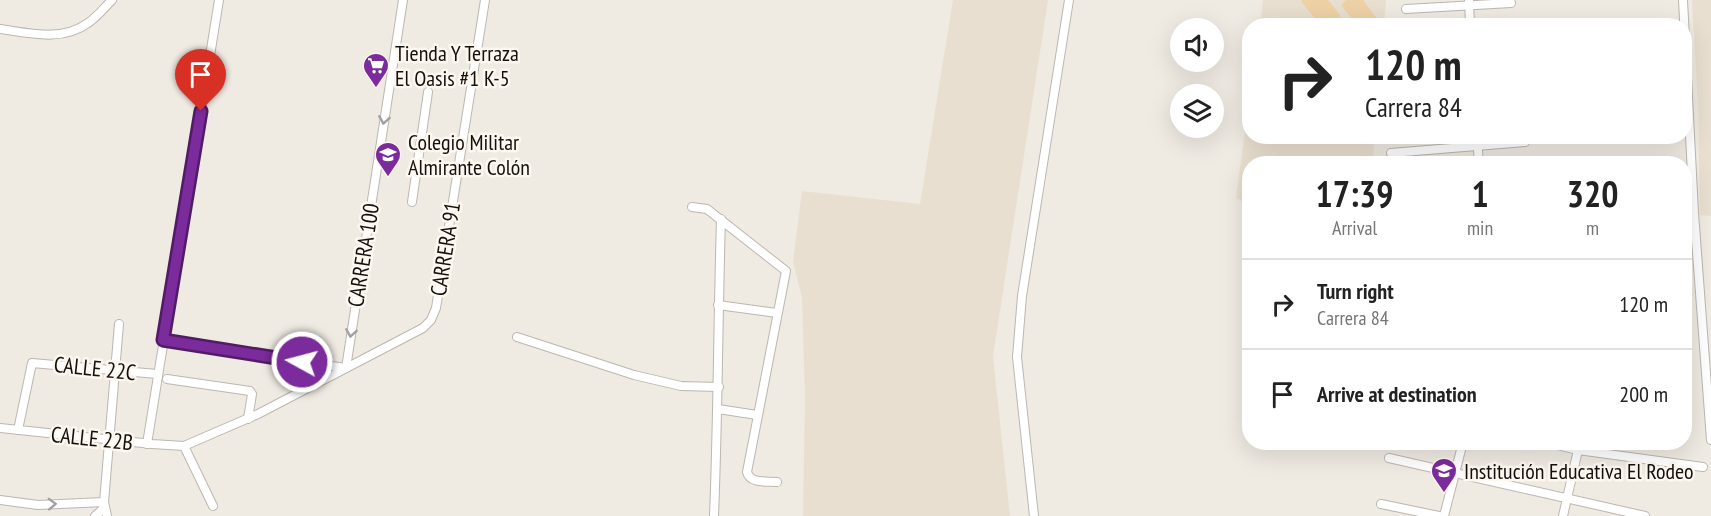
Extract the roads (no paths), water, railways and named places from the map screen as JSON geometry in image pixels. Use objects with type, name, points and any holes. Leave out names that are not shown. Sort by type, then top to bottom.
[{"type":"street","points":[[0,29],[49,35],[69,33],[87,24],[112,0]]},
{"type":"street","points":[[147,444],[219,0]]},
{"type":"street","name":"CARRERA 100","points":[[346,368],[403,0]]},
{"type":"street","name":"CARRERA 91","points":[[346,368],[423,327],[431,320],[437,299],[486,0]]},
{"type":"street","points":[[1034,516],[1017,357],[1022,296],[1069,0]]},
{"type":"street","points":[[1683,0],[1684,18]]},
{"type":"street","points":[[1469,3],[1470,18]]},
{"type":"street","points":[[1406,9],[1469,3],[1511,3]]},
{"type":"street","points":[[412,202],[428,92]]},
{"type":"street","points":[[1390,153],[1456,144]]},
{"type":"street","points":[[1692,174],[1711,440]]},
{"type":"street","points":[[692,207],[707,209],[786,271],[747,472],[748,477],[752,480],[777,482]]},
{"type":"street","points":[[714,516],[719,387],[718,305],[721,219]]},
{"type":"street","points":[[718,305],[777,313]]},
{"type":"street","points":[[95,516],[102,510],[104,502],[118,324]]},
{"type":"street","points":[[517,337],[634,375],[681,386],[719,387]]},
{"type":"street","points":[[163,340],[346,368]]},
{"type":"street","name":"CALLE 22C","points":[[18,430],[32,363],[157,374]]},
{"type":"street","points":[[213,506],[184,446],[248,419],[346,368]]},
{"type":"street","name":"CALLE 22C","points":[[167,379],[250,391],[252,394],[248,419]]},
{"type":"street","points":[[718,409],[757,415]]},
{"type":"street","name":"CALLE 22B","points":[[0,428],[184,446]]},
{"type":"street","points":[[1444,516],[1460,450]]},
{"type":"street","points":[[1563,516],[1578,450],[1703,467]]},
{"type":"street","points":[[1389,458],[1645,516]]},
{"type":"street","points":[[0,500],[38,505],[104,502]]},
{"type":"street","points":[[104,502],[107,516]]},
{"type":"street","points":[[1381,504],[1439,516]]},
{"type":"place","name":"Tienda Y Terraza El Oasis #1 K-5","points":[[376,89]]},
{"type":"place","name":"Colegio Militar Almirante Colón","points":[[388,178]]},
{"type":"place","name":"Institución Educativa El Rodeo","points":[[1444,494]]}]
